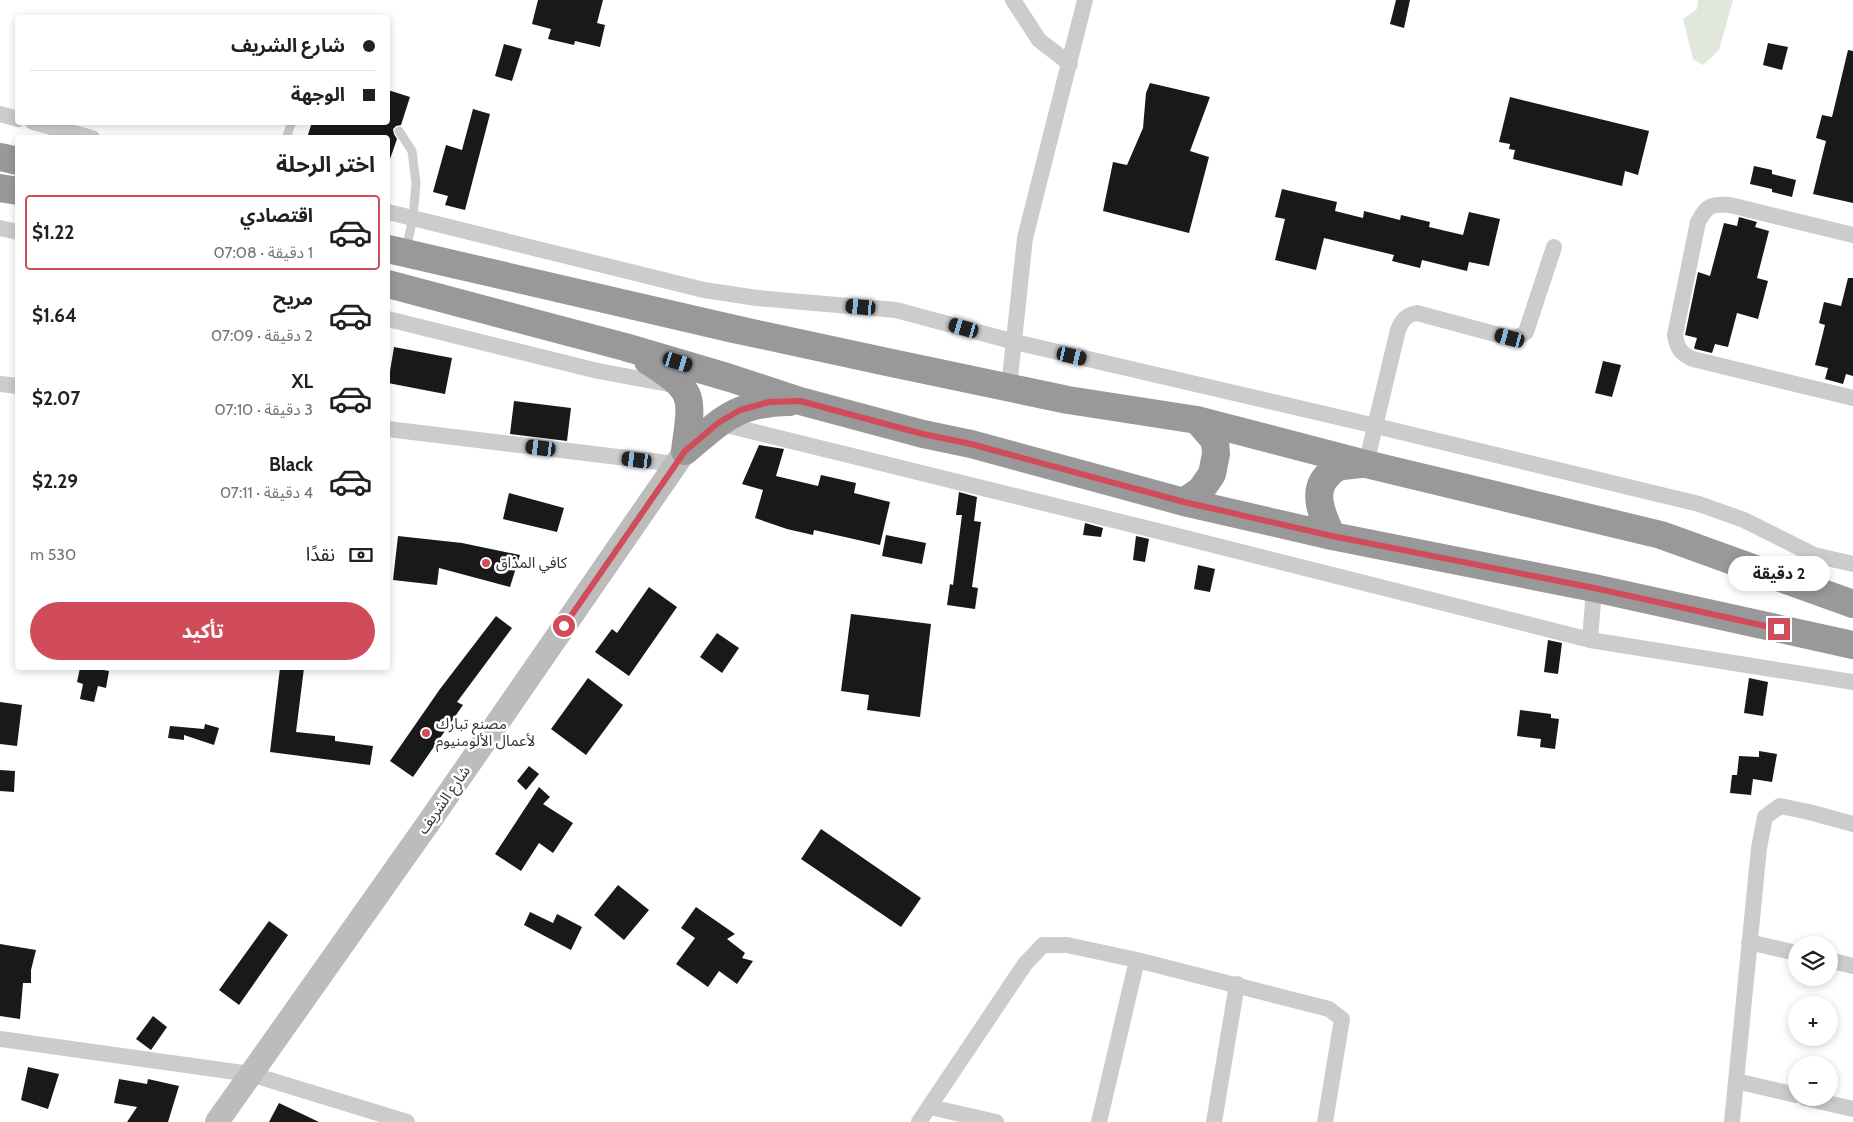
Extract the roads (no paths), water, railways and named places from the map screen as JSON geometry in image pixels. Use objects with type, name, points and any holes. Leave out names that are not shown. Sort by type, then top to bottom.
[{"type":"highway","points":[[0,157],[15,160]]},
{"type":"highway","points":[[0,188],[15,190]]},
{"type":"highway","points":[[396,251],[734,329],[1068,400],[1197,420],[1366,464],[1661,535],[1853,604]]},
{"type":"highway","points":[[390,285],[625,347],[800,401],[923,434],[971,444],[1184,502],[1332,536],[1594,588],[1853,645]]},
{"type":"highway","points":[[625,347],[671,376],[682,386],[689,398],[690,415],[681,458]]},
{"type":"highway","points":[[681,458],[718,423],[740,410],[769,402],[800,401]]},
{"type":"highway","points":[[1184,502],[1201,490],[1212,474],[1216,454],[1215,441],[1197,420]]},
{"type":"highway","points":[[1332,536],[1323,518],[1319,502],[1320,490],[1326,477],[1337,467],[1366,464]]},
{"type":"main road","name":"شارع الشريف","points":[[217,1122],[681,458]]},
{"type":"street","points":[[1013,0],[1040,40],[1070,64]]},
{"type":"street","points":[[1009,387],[1025,238],[1085,0]]},
{"type":"street","points":[[0,114],[15,118]]},
{"type":"street","points":[[44,125],[81,135]]},
{"type":"street","points":[[1853,235],[1730,205],[1715,204],[1707,208],[1698,222],[1675,335],[1677,346],[1683,355],[1693,359],[1853,398]]},
{"type":"street","points":[[390,212],[704,290],[757,298],[896,310],[1015,342],[1699,504],[1744,520],[1814,555],[1853,564]]},
{"type":"street","points":[[0,228],[15,231]]},
{"type":"street","points":[[1366,464],[1402,320],[1409,315],[1417,313],[1510,338],[1518,337],[1526,332],[1554,247]]},
{"type":"street","points":[[390,319],[598,371],[682,386]]},
{"type":"street","points":[[0,384],[15,386]]},
{"type":"street","points":[[718,423],[1590,640],[1853,682]]},
{"type":"street","points":[[390,429],[681,458]]},
{"type":"street","points":[[1590,640],[1594,588]]},
{"type":"street","points":[[1732,1122],[1758,848],[1765,817],[1780,806],[1853,824]]},
{"type":"street","points":[[1749,942],[1788,951]]},
{"type":"street","points":[[919,1122],[1025,964],[1043,946],[1067,945],[1236,984],[1329,1009],[1342,1019],[1325,1122]]},
{"type":"street","points":[[1099,1122],[1137,960]]},
{"type":"street","points":[[1838,962],[1853,966]]},
{"type":"street","points":[[1214,1122],[1236,984]]},
{"type":"street","points":[[0,1038],[250,1074],[407,1122]]},
{"type":"street","points":[[1736,1082],[1788,1093]]},
{"type":"street","points":[[1828,1106],[1845,1112]]},
{"type":"street","points":[[930,1107],[996,1122]]},
{"type":"lane","points":[[396,251],[413,218],[416,183],[412,151],[400,131]]},
{"type":"place","name":"كافي المذاق","points":[[486,563]]},
{"type":"place","name":"مصنع تبارك لأعمال الألومنيوم","points":[[426,733]]}]
